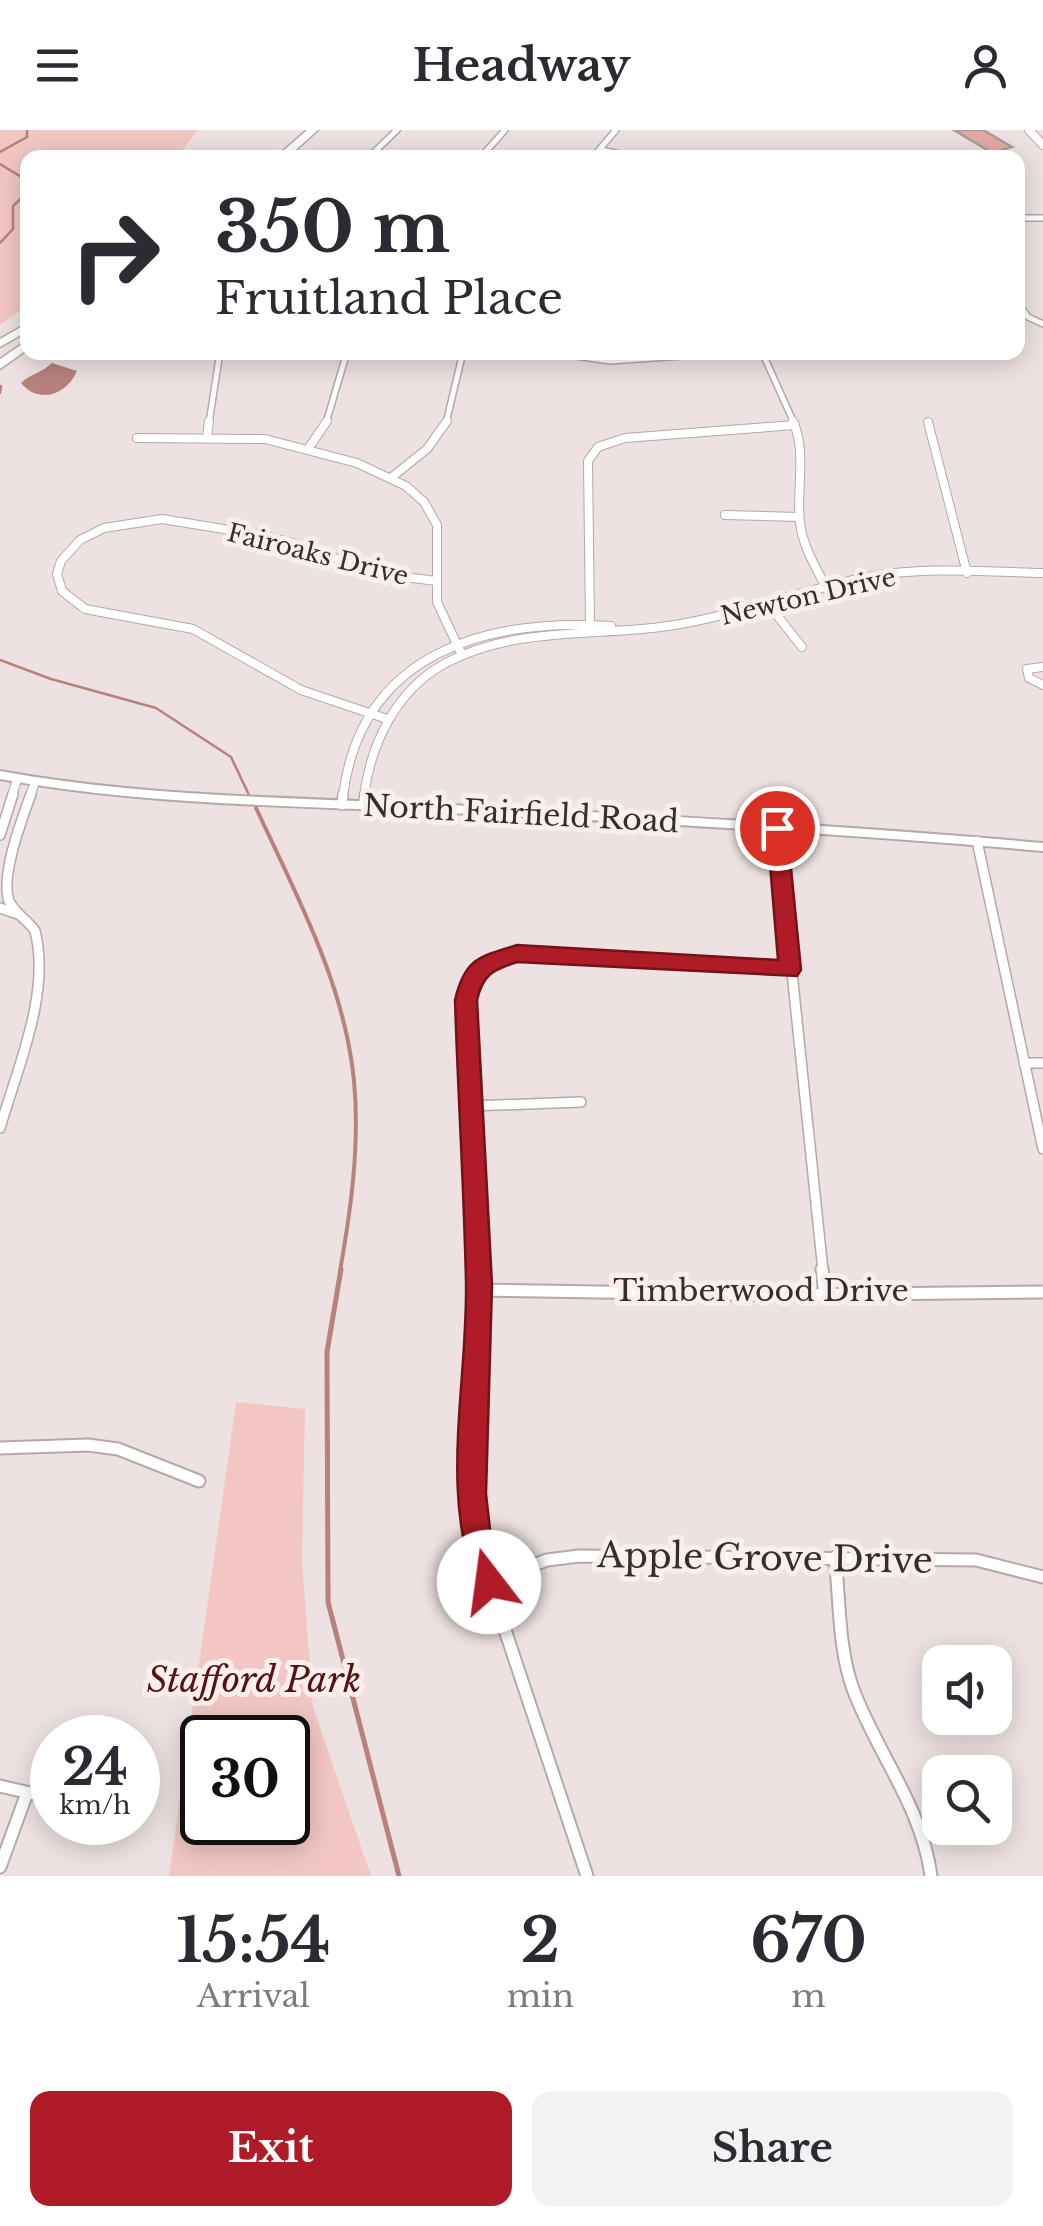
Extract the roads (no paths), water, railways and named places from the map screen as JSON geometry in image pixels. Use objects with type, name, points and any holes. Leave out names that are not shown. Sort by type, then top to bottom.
[{"type":"highway","points":[[279,150],[296,130]]},
{"type":"highway","points":[[282,150],[313,130]]},
{"type":"main road","name":"North Fairfield Road","points":[[0,776],[147,794],[1043,846]]},
{"type":"street","points":[[376,150],[397,130]]},
{"type":"street","points":[[487,150],[505,130]]},
{"type":"street","points":[[602,150],[616,130]]},
{"type":"street","points":[[1030,130],[1043,145]]},
{"type":"street","points":[[207,437],[219,360]]},
{"type":"street","points":[[308,450],[330,418],[345,360]]},
{"type":"street","points":[[392,477],[425,453],[447,428],[461,360]]},
{"type":"street","points":[[766,360],[796,425],[802,450],[799,517],[807,552],[827,589]]},
{"type":"street","points":[[928,422],[968,573]]},
{"type":"street","points":[[590,628],[588,461],[596,448],[626,438],[796,425]]},
{"type":"street","points":[[137,438],[252,437],[392,477],[424,502],[437,525],[437,602],[462,655]]},
{"type":"street","points":[[725,514],[799,517]]},
{"type":"street","name":"Fairoaks Drive","points":[[387,719],[301,690],[234,649],[193,630],[85,609],[62,592],[57,574],[61,561],[80,540],[104,528],[130,521],[162,520],[281,540],[374,573],[436,581]]},
{"type":"street","name":"Newton Drive","points":[[342,805],[349,760],[368,713],[406,674],[456,644],[523,626],[672,626],[900,572],[1043,573]]},
{"type":"street","points":[[768,604],[802,647]]},
{"type":"street","name":"Newton Drive","points":[[363,806],[368,770],[387,719],[426,678],[462,655],[590,628]]},
{"type":"street","points":[[1043,666],[1027,669],[1026,676],[1043,685]]},
{"type":"street","points":[[0,835],[18,779]]},
{"type":"street","points":[[0,1128],[21,1053],[36,972],[37,934],[8,900],[4,880],[35,782]]},
{"type":"street","points":[[777,828],[826,1294]]},
{"type":"street","points":[[977,840],[1043,1149]]},
{"type":"street","points":[[0,908],[20,915]]},
{"type":"street","points":[[587,1876],[477,1538],[472,1494],[479,1290],[466,1000],[474,972],[495,958],[517,954],[790,970]]},
{"type":"street","points":[[1024,1062],[1043,1064]]},
{"type":"street","points":[[470,1106],[581,1102]]},
{"type":"street","name":"Timberwood Drive","points":[[479,1290],[1043,1292]]},
{"type":"street","points":[[0,1448],[88,1445],[118,1449],[200,1481]]},
{"type":"street","name":"Apple Grove Drive","points":[[489,1582],[560,1556],[976,1560],[1043,1577]]},
{"type":"street","points":[[835,1558],[852,1685],[913,1817],[931,1864],[931,1876]]},
{"type":"street","points":[[0,1786],[30,1794]]},
{"type":"street","points":[[0,1868],[27,1793]]},
{"type":"waterway","points":[[0,152],[27,137],[27,130]]},
{"type":"waterway","points":[[0,164],[20,176]]},
{"type":"waterway","points":[[0,243],[13,229],[13,206],[20,199]]},
{"type":"waterway","points":[[0,393],[1,386]]},
{"type":"waterway","points":[[0,660],[51,679],[156,708],[231,757],[249,795]]},
{"type":"waterway","points":[[256,808],[317,941],[349,1045],[356,1105],[355,1152],[340,1271]]},
{"type":"waterway","points":[[341,1269],[327,1352],[328,1602],[399,1876]]},
{"type":"park label","name":"Stafford Park","points":[[254,1680]]}]
